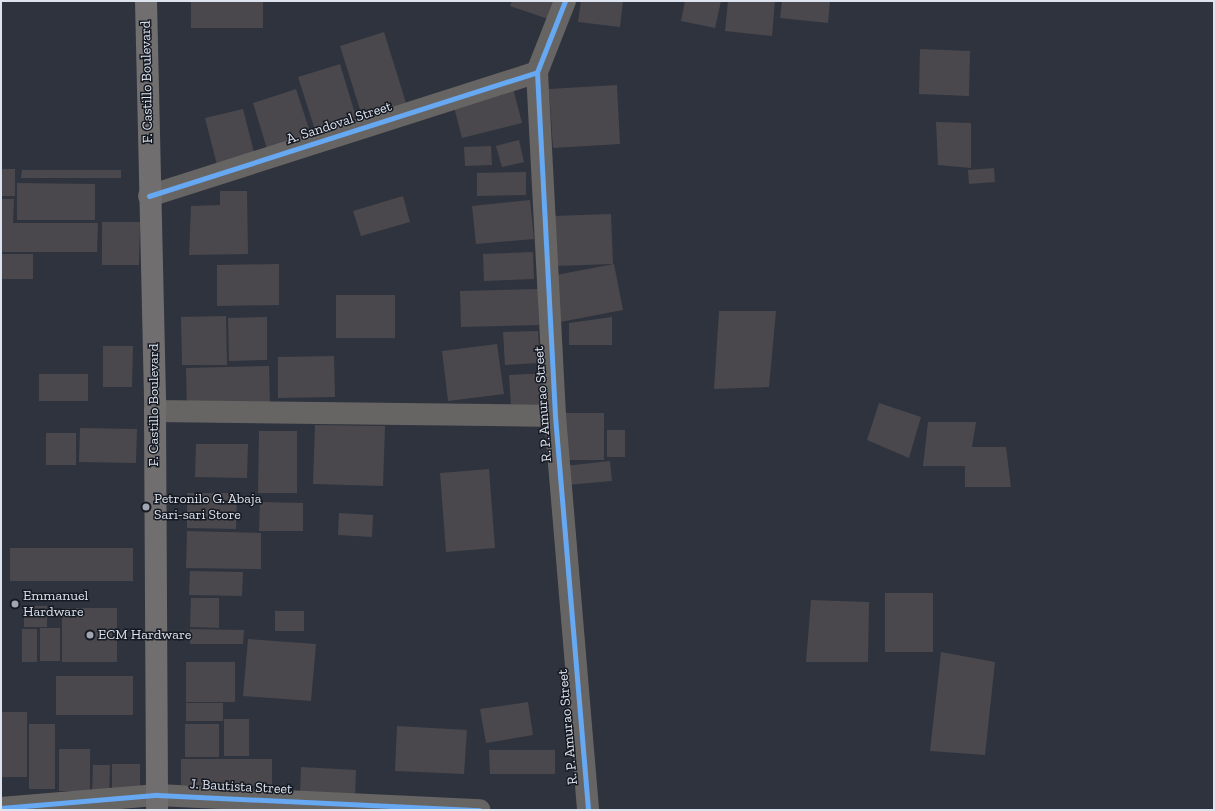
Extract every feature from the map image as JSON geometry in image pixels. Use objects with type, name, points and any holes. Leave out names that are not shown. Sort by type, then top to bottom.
[{"type":"main road","name":"F. Castillo Boulevard","points":[[146,1],[149,196],[155,411],[157,803]]},
{"type":"street","name":"R. P. Amurao Street","points":[[565,1],[537,72],[555,416],[588,810]]},
{"type":"street","name":"A. Sandoval Street","points":[[149,196],[537,72]]},
{"type":"street","points":[[155,411],[555,416]]},
{"type":"street","name":"J. Bautista Street","points":[[1,808],[157,803],[480,810]]},
{"type":"building","points":[[191,1],[263,1],[263,28],[191,28]]},
{"type":"building","points":[[512,1],[557,1],[551,20],[510,6]]},
{"type":"building","points":[[581,1],[623,1],[620,27],[578,22]]},
{"type":"building","points":[[685,1],[721,1],[715,28],[681,21]]},
{"type":"building","points":[[728,1],[775,1],[772,36],[725,31]]},
{"type":"building","points":[[782,1],[830,1],[828,23],[780,18]]},
{"type":"building","points":[[384,32],[406,103],[362,116],[340,46]]},
{"type":"building","points":[[920,49],[970,51],[969,96],[919,94]]},
{"type":"building","points":[[340,64],[356,117],[315,130],[298,77]]},
{"type":"building","points":[[617,85],[620,144],[553,148],[549,89]]},
{"type":"building","points":[[513,88],[522,123],[462,138],[453,103]]},
{"type":"building","points":[[296,89],[312,138],[268,152],[253,103]]},
{"type":"building","points":[[243,109],[255,156],[217,165],[205,118]]},
{"type":"building","points":[[936,122],[971,123],[971,168],[938,165]]},
{"type":"building","points":[[519,140],[524,162],[502,167],[496,146]]},
{"type":"building","points":[[491,146],[492,165],[465,166],[464,147]]},
{"type":"building","points":[[994,168],[995,182],[969,184],[968,170]]},
{"type":"building","points":[[1,169],[15,169],[15,196],[1,196]]},
{"type":"building","points":[[22,170],[121,170],[121,178],[21,178]]},
{"type":"building","points":[[526,172],[526,195],[477,196],[477,173]]},
{"type":"building","points":[[17,183],[95,184],[95,220],[17,220]]},
{"type":"building","points":[[220,191],[247,191],[248,254],[189,255],[191,206],[220,205]]},
{"type":"building","points":[[403,196],[410,222],[361,236],[353,211]]},
{"type":"building","points":[[1,199],[14,199],[13,223],[98,223],[97,252],[1,252]]},
{"type":"building","points":[[530,200],[534,239],[476,244],[472,206]]},
{"type":"building","points":[[611,214],[613,264],[555,266],[553,216]]},
{"type":"building","points":[[102,222],[140,222],[139,265],[102,265]]},
{"type":"building","points":[[533,252],[534,279],[484,281],[483,254]]},
{"type":"building","points":[[2,254],[33,254],[33,279],[2,279]]},
{"type":"building","points":[[279,264],[279,305],[217,306],[217,265]]},
{"type":"building","points":[[614,264],[623,310],[560,322],[551,276]]},
{"type":"building","points":[[538,289],[539,325],[461,327],[460,291]]},
{"type":"building","points":[[336,295],[395,295],[395,338],[336,338]]},
{"type":"building","points":[[719,311],[776,311],[769,387],[714,389]]},
{"type":"building","points":[[226,316],[227,365],[182,365],[181,317]]},
{"type":"building","points":[[267,317],[267,360],[229,361],[228,318]]},
{"type":"building","points":[[612,317],[612,345],[569,345],[569,323]]},
{"type":"building","points":[[538,331],[540,363],[505,365],[503,332]]},
{"type":"building","points":[[497,344],[504,394],[448,401],[442,351]]},
{"type":"building","points":[[103,346],[133,346],[132,387],[103,387]]},
{"type":"building","points":[[334,356],[335,397],[278,398],[278,357]]},
{"type":"building","points":[[269,366],[270,407],[187,409],[186,368]]},
{"type":"building","points":[[548,373],[551,405],[511,407],[509,375]]},
{"type":"building","points":[[39,374],[88,374],[88,401],[39,401]]},
{"type":"building","points":[[879,403],[921,417],[909,458],[867,440]]},
{"type":"building","points":[[566,413],[604,413],[604,460],[566,460]]},
{"type":"building","points":[[928,422],[976,422],[972,447],[1006,447],[1011,487],[965,487],[965,466],[923,466]]},
{"type":"building","points":[[315,425],[385,426],[383,486],[313,484]]},
{"type":"building","points":[[80,428],[137,429],[136,463],[79,462]]},
{"type":"building","points":[[607,430],[625,430],[625,457],[607,457]]},
{"type":"building","points":[[259,431],[297,431],[297,493],[258,493]]},
{"type":"building","points":[[46,433],[76,433],[76,465],[46,465]]},
{"type":"building","points":[[196,444],[248,444],[247,478],[195,477]]},
{"type":"building","points":[[610,461],[612,481],[567,485],[565,466]]},
{"type":"building","points":[[489,469],[495,548],[446,552],[440,473]]},
{"type":"building","points":[[187,493],[237,493],[236,529],[187,528]]},
{"type":"building","points":[[260,502],[303,503],[303,531],[259,531]]},
{"type":"building","points":[[339,513],[373,515],[372,537],[338,535]]},
{"type":"building","points":[[187,531],[261,533],[261,569],[186,568]]},
{"type":"building","points":[[10,548],[133,548],[133,581],[10,581]]},
{"type":"building","points":[[190,571],[243,572],[242,596],[189,595]]},
{"type":"building","points":[[885,593],[933,593],[933,652],[885,652]]},
{"type":"building","points":[[191,598],[219,598],[219,628],[190,627]]},
{"type":"building","points":[[811,600],[869,602],[868,662],[806,662]]},
{"type":"building","points":[[24,606],[47,606],[47,627],[24,627]]},
{"type":"building","name":"ECM Hardware","points":[[62,608],[117,608],[117,662],[62,662]]},
{"type":"building","points":[[275,611],[304,611],[304,631],[275,631]]},
{"type":"building","points":[[40,628],[60,628],[60,661],[40,661]]},
{"type":"building","points":[[22,629],[37,629],[37,662],[22,662]]},
{"type":"building","points":[[190,629],[244,630],[243,644],[190,644]]},
{"type":"building","points":[[248,639],[316,644],[311,701],[243,696]]},
{"type":"building","points":[[941,652],[995,662],[985,755],[930,751]]},
{"type":"building","points":[[186,662],[235,662],[235,702],[186,702]]},
{"type":"building","points":[[56,676],[133,676],[133,715],[56,715]]},
{"type":"building","points":[[528,702],[533,735],[486,743],[480,709]]},
{"type":"building","points":[[186,703],[223,703],[223,721],[186,721]]},
{"type":"building","points":[[1,712],[27,712],[27,777],[1,777]]},
{"type":"building","points":[[224,719],[249,719],[249,756],[224,756]]},
{"type":"building","points":[[29,724],[55,724],[55,789],[29,789]]},
{"type":"building","points":[[185,724],[219,724],[219,757],[185,757]]},
{"type":"building","points":[[397,726],[467,730],[464,774],[395,771]]},
{"type":"building","points":[[59,749],[90,749],[90,791],[59,791]]},
{"type":"building","points":[[489,750],[555,750],[555,774],[490,774]]},
{"type":"building","points":[[181,759],[272,759],[272,786],[181,785]]},
{"type":"building","points":[[112,764],[140,764],[140,791],[112,791]]},
{"type":"building","points":[[93,765],[110,765],[109,795],[92,794]]},
{"type":"building","points":[[301,767],[356,770],[355,797],[300,793]]},
{"type":"cycle path","points":[[565,1],[537,72],[555,416],[588,810]]},
{"type":"cycle path","points":[[149,196],[537,72]]},
{"type":"cycle path","points":[[1,808],[157,795],[480,810]]},
{"type":"place","name":"Petronilo G. Abaja Sari-sari Store","points":[[146,507]]},
{"type":"place","name":"Emmanuel Hardware","points":[[15,604]]},
{"type":"place","name":"ECM Hardware","points":[[90,635]]}]
